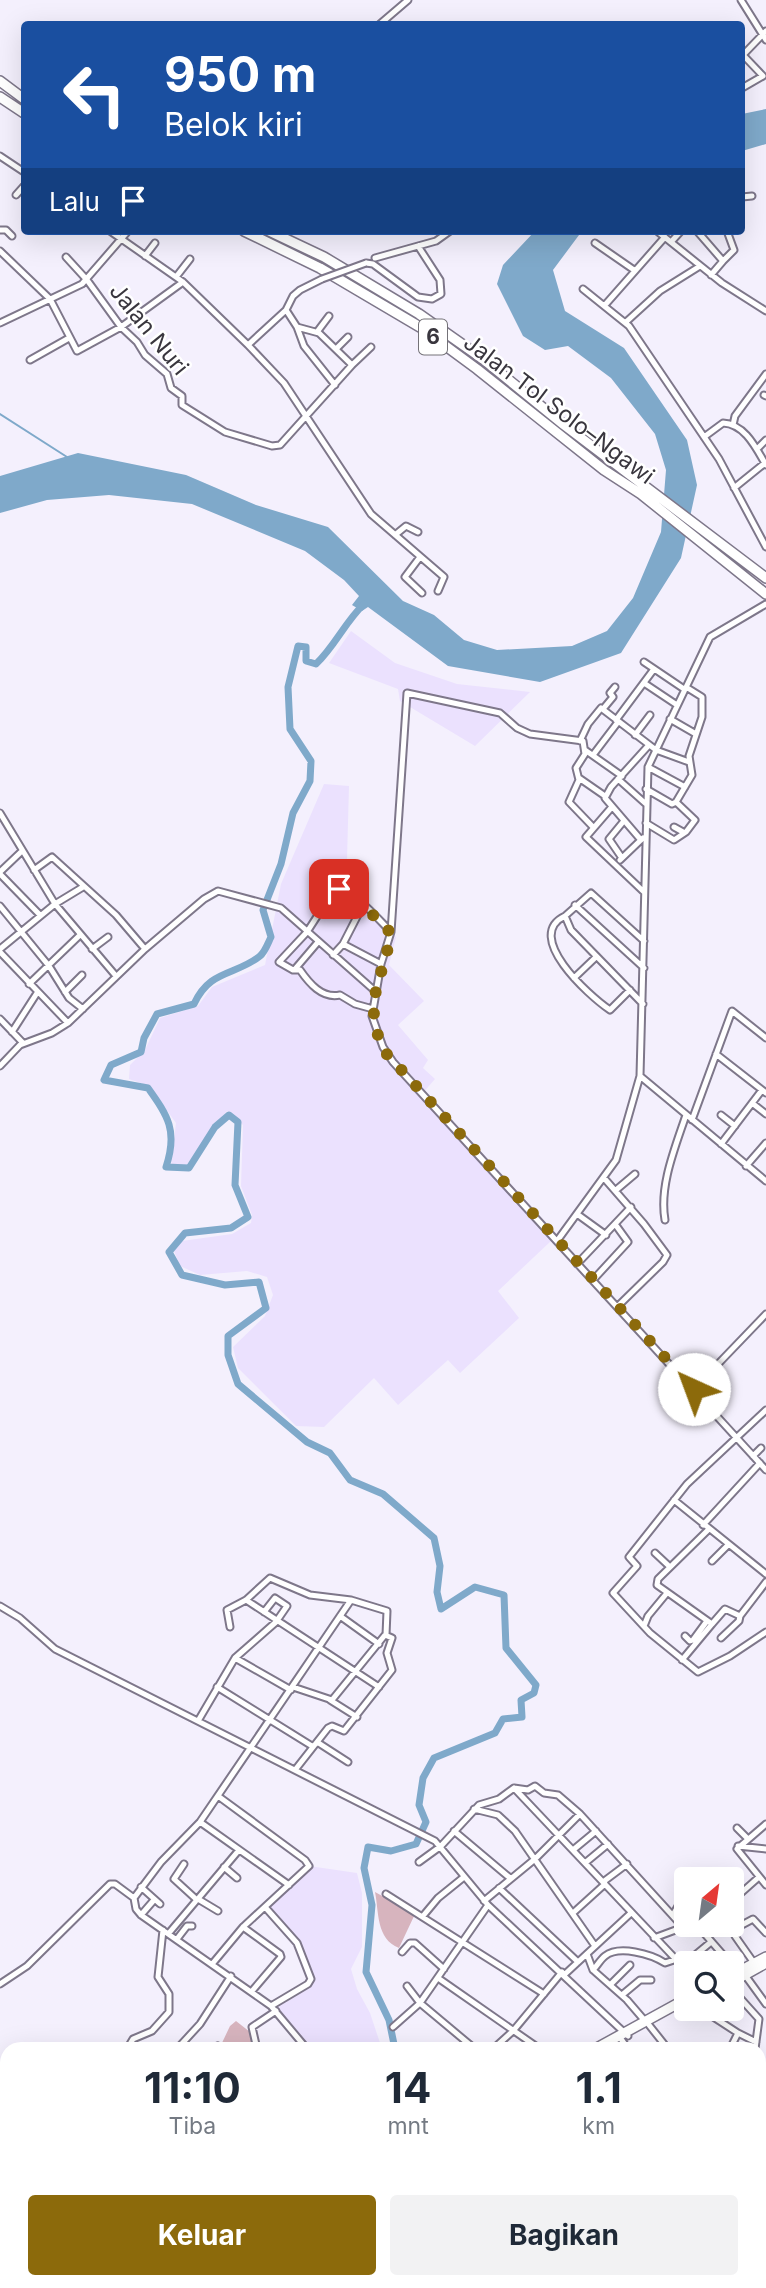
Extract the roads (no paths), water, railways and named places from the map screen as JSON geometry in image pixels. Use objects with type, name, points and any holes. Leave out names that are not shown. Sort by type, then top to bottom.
[{"type":"highway","points":[[0,81],[21,97]]},
{"type":"highway","points":[[0,97],[21,111]]},
{"type":"highway","name":"Jalan Tol Solo–Ngawi","points":[[252,235],[320,268],[420,327],[604,470],[641,494],[766,594]]},
{"type":"highway","name":"Jalan Tol Solo–Ngawi","points":[[277,235],[324,257],[419,314],[483,359],[766,578]]},
{"type":"highway","points":[[744,1967],[766,1957]]},
{"type":"highway","points":[[744,1968],[766,1964]]},
{"type":"highway","points":[[610,2042],[674,2006]]},
{"type":"highway","points":[[647,2023],[674,2011]]},
{"type":"highway","points":[[615,2042],[623,2036]]},
{"type":"street","points":[[384,21],[408,0]]},
{"type":"street","points":[[741,0],[765,35],[745,53]]},
{"type":"street","points":[[745,57],[765,75],[745,86]]},
{"type":"street","points":[[0,156],[21,170]]},
{"type":"street","points":[[16,195],[21,189]]},
{"type":"street","points":[[745,197],[752,196]]},
{"type":"street","points":[[0,230],[5,230],[12,236]]},
{"type":"street","points":[[116,235],[183,282],[284,383],[371,514],[444,577],[438,591]]},
{"type":"street","points":[[0,323],[87,280],[125,235]]},
{"type":"street","points":[[375,258],[436,241],[444,235]]},
{"type":"street","points":[[662,235],[711,275],[766,311]]},
{"type":"street","points":[[671,242],[677,235]]},
{"type":"street","points":[[700,235],[723,261]]},
{"type":"street","points":[[711,275],[734,250],[728,235]]},
{"type":"street","points":[[605,305],[665,237]]},
{"type":"street","points":[[145,256],[155,243]]},
{"type":"street","points":[[595,243],[634,270]]},
{"type":"street","points":[[248,345],[286,310],[293,296],[300,290],[321,279],[366,263],[373,264],[418,297],[432,299],[441,294],[440,280],[418,246]]},
{"type":"street","points":[[0,251],[50,299],[74,349],[79,352],[121,327],[183,282]]},
{"type":"street","name":"Jalan Nuri","points":[[66,257],[145,355],[167,374],[171,388],[182,396],[182,405],[231,434],[278,446],[307,418]]},
{"type":"street","points":[[176,277],[190,258]]},
{"type":"street","points":[[626,322],[660,290],[700,266]]},
{"type":"street","points":[[583,289],[626,322],[704,437],[764,537],[766,547]]},
{"type":"street","points":[[286,310],[297,327],[304,346],[335,385]]},
{"type":"street","points":[[317,332],[329,316]]},
{"type":"street","points":[[297,327],[317,332],[352,365]]},
{"type":"street","points":[[337,348],[348,337]]},
{"type":"street","points":[[30,360],[69,338]]},
{"type":"street","points":[[307,418],[371,347]]},
{"type":"street","points":[[733,425],[734,416],[766,374]]},
{"type":"street","points":[[704,437],[723,423],[733,425],[750,438],[766,464],[734,488]]},
{"type":"street","points":[[757,449],[766,440]]},
{"type":"street","points":[[395,535],[406,526],[418,532]]},
{"type":"street","points":[[421,556],[405,578],[422,593]]},
{"type":"street","points":[[557,1241],[617,1156],[640,1076],[645,892],[643,838],[648,767],[711,636],[766,604]]},
{"type":"street","points":[[644,662],[703,698],[703,713],[689,762],[692,775],[676,802],[672,804],[646,789]]},
{"type":"street","points":[[593,755],[654,669]]},
{"type":"street","points":[[644,683],[677,705]]},
{"type":"street","points":[[580,741],[593,717],[613,697],[610,693],[615,687]]},
{"type":"street","points":[[646,804],[586,750],[580,741],[530,734],[517,728],[500,713],[407,694],[391,933],[375,991],[373,1009],[376,1030],[389,1057],[766,1470]]},
{"type":"street","points":[[603,709],[656,750],[689,762]]},
{"type":"street","points":[[635,735],[650,715]]},
{"type":"street","points":[[670,719],[696,734]]},
{"type":"street","points":[[643,838],[611,808],[605,801],[605,796],[649,745]]},
{"type":"street","points":[[586,750],[576,769],[579,778],[605,796]]},
{"type":"street","points":[[648,767],[685,787]]},
{"type":"street","points":[[579,778],[569,804],[593,827]]},
{"type":"street","points":[[646,823],[673,840],[683,831],[686,832],[695,818],[676,802]]},
{"type":"street","points":[[611,808],[586,837],[645,892]]},
{"type":"street","points":[[0,813],[55,904],[116,976]]},
{"type":"street","points":[[622,858],[609,839],[623,821]]},
{"type":"street","points":[[0,832],[8,826]]},
{"type":"street","points":[[674,827],[683,831]]},
{"type":"street","points":[[615,864],[643,838]]},
{"type":"street","points":[[22,851],[0,873],[40,915]]},
{"type":"street","points":[[34,870],[52,856],[116,915],[145,949]]},
{"type":"street","points":[[68,1023],[37,993],[0,950],[40,915],[83,887]]},
{"type":"street","points":[[373,1009],[355,1004],[340,995],[330,996],[309,983],[300,970],[293,970],[279,962],[307,932],[334,890],[342,890],[363,905],[391,933]]},
{"type":"street","points":[[0,1065],[23,1043],[52,1033],[68,1023],[145,949],[212,893],[225,891],[281,908],[375,991]]},
{"type":"street","points":[[630,990],[610,1010],[574,978],[556,956],[552,923],[565,916],[589,893],[594,894],[644,941]]},
{"type":"street","points":[[333,955],[343,944],[363,905]]},
{"type":"street","points":[[575,905],[644,968]]},
{"type":"street","points":[[0,906],[49,966],[65,992],[83,1009]]},
{"type":"street","points":[[565,916],[571,930],[643,1004]]},
{"type":"street","points":[[29,984],[80,935]]},
{"type":"street","points":[[92,949],[108,936]]},
{"type":"street","points":[[293,970],[318,942]]},
{"type":"street","points":[[343,944],[381,964]]},
{"type":"street","points":[[574,978],[596,957]]},
{"type":"street","points":[[65,992],[82,975]]},
{"type":"street","points":[[12,1032],[37,993]]},
{"type":"street","points":[[665,1220],[663,1210],[670,1168],[732,1012],[766,1038]]},
{"type":"street","points":[[0,1019],[23,1043]]},
{"type":"street","points":[[716,1054],[764,1091],[721,1144]]},
{"type":"street","points":[[640,1076],[766,1181]]},
{"type":"street","points":[[752,1103],[766,1114]]},
{"type":"street","points":[[721,1115],[734,1126]]},
{"type":"street","points":[[747,1166],[766,1143]]},
{"type":"street","points":[[616,1190],[635,1174]]},
{"type":"street","points":[[604,1178],[631,1207],[667,1257],[617,1307]]},
{"type":"street","points":[[578,1264],[631,1207]]},
{"type":"street","points":[[577,1214],[606,1235]]},
{"type":"street","points":[[593,1280],[628,1242],[615,1224]]},
{"type":"street","points":[[648,1241],[654,1236]]},
{"type":"street","points":[[694,1389],[766,1314]]},
{"type":"street","points":[[766,1410],[698,1473],[674,1500],[629,1557],[637,1566],[613,1591],[614,1596],[644,1626],[698,1672],[730,1656],[766,1632]]},
{"type":"street","points":[[759,1417],[766,1423]]},
{"type":"street","points":[[753,1456],[761,1448]]},
{"type":"street","points":[[709,1622],[667,1593],[657,1582],[760,1463]]},
{"type":"street","points":[[674,1500],[705,1528],[766,1574]]},
{"type":"street","points":[[712,1561],[728,1545]]},
{"type":"street","points":[[656,1553],[670,1567]]},
{"type":"street","points":[[230,1627],[227,1611],[246,1600],[270,1578],[315,1597],[351,1600],[387,1611],[386,1634],[330,1700]]},
{"type":"street","points":[[721,1638],[739,1621],[766,1582]]},
{"type":"street","points":[[644,1626],[648,1616],[667,1593]]},
{"type":"street","points":[[198,1721],[235,1658],[276,1622],[286,1605],[275,1598],[264,1612]]},
{"type":"street","points":[[246,1600],[379,1687]]},
{"type":"street","points":[[301,2042],[274,2008],[141,1915],[136,1909],[134,1898],[200,1822],[351,1600]]},
{"type":"street","points":[[3,1607],[55,1649],[441,1846],[486,1903],[563,1973],[623,2036],[625,2042]]},
{"type":"street","points":[[685,1636],[691,1641],[725,1609],[740,1616]]},
{"type":"street","points":[[340,1616],[379,1644]]},
{"type":"street","points":[[682,1660],[709,1622]]},
{"type":"street","points":[[295,1770],[329,1727],[342,1731],[357,1717],[379,1687],[392,1667],[387,1653],[392,1639],[386,1634]]},
{"type":"street","points":[[235,1658],[292,1688],[330,1700],[357,1717]]},
{"type":"street","points":[[217,1687],[270,1720],[348,1762]]},
{"type":"street","points":[[419,1862],[441,1846],[483,1802],[499,1799],[514,1788],[528,1790],[535,1786],[544,1793],[556,1794],[580,1814],[673,1915]]},
{"type":"street","points":[[514,1788],[674,1960],[665,1963],[649,1953],[620,1951],[606,1955],[593,1970]]},
{"type":"street","points":[[213,1963],[243,1927],[308,1867],[308,1862],[218,1796]]},
{"type":"street","points":[[474,1809],[501,1816],[536,1859],[551,1886],[595,1947]]},
{"type":"street","points":[[393,2027],[420,2003],[463,1942],[486,1903],[499,1888],[536,1859],[580,1814]]},
{"type":"street","points":[[200,1822],[289,1885]]},
{"type":"street","points":[[738,1846],[766,1824]]},
{"type":"street","points":[[737,1828],[747,1838]]},
{"type":"street","points":[[573,1850],[596,1830]]},
{"type":"street","points":[[454,1831],[510,1878]]},
{"type":"street","points":[[586,1863],[608,1844]]},
{"type":"street","points":[[738,1846],[766,1849]]},
{"type":"street","points":[[738,1846],[739,1854],[766,1885]]},
{"type":"street","points":[[132,2042],[136,2037],[150,2033],[170,2009],[169,1994],[158,1977],[166,1931],[198,1900],[239,1850]]},
{"type":"street","points":[[174,1875],[184,1864]]},
{"type":"street","points":[[573,1913],[626,1864]]},
{"type":"street","points":[[167,1867],[178,1885],[218,1911]]},
{"type":"street","points":[[224,1867],[237,1878]]},
{"type":"street","points":[[423,1916],[438,1898],[464,1877]]},
{"type":"street","points":[[744,1890],[759,1877]]},
{"type":"street","points":[[0,1984],[21,1972],[110,1884],[115,1884],[134,1898]]},
{"type":"street","points":[[141,1887],[160,1904]]},
{"type":"street","points":[[499,1888],[578,1962]]},
{"type":"street","points":[[386,1894],[544,1994]]},
{"type":"street","points":[[141,1915],[153,1900]]},
{"type":"street","points":[[255,2042],[252,2027],[311,1979],[297,1944],[265,1907]]},
{"type":"street","points":[[501,2042],[563,1973],[631,1913]]},
{"type":"street","points":[[744,1924],[752,1919],[766,1933]]},
{"type":"street","points":[[177,1939],[187,1926],[192,1926]]},
{"type":"street","points":[[243,1927],[280,1954],[281,1958],[252,1991]]},
{"type":"street","points":[[654,1938],[674,1930]]},
{"type":"street","points":[[707,1937],[719,1951]]},
{"type":"street","points":[[736,1937],[754,1963]]},
{"type":"street","points":[[702,1951],[711,1942]]},
{"type":"street","points":[[402,1952],[410,1943],[415,1943],[444,1969]]},
{"type":"street","points":[[587,1954],[593,1970],[622,1995],[662,2042]]},
{"type":"street","points":[[611,1984],[630,1965]]},
{"type":"street","points":[[183,2042],[200,2024],[231,1976]]},
{"type":"street","points":[[438,1978],[529,2042]]},
{"type":"street","points":[[622,1995],[645,1978],[651,1980]]},
{"type":"street","points":[[744,1980],[766,2004]]},
{"type":"street","points":[[407,1986],[420,2003],[467,2042]]},
{"type":"street","points":[[720,2021],[756,2042],[759,2019],[744,2002]]},
{"type":"street","points":[[734,2042],[738,2033]]},
{"type":"water","points":[[766,109],[766,144],[745,150],[745,113]]},
{"type":"water","points":[[531,235],[579,235],[553,270],[565,311],[624,348],[687,440],[697,485],[681,558],[621,653],[540,682],[448,666],[368,607],[362,611],[352,605],[359,596],[344,580],[305,551],[192,504],[109,495],[47,500],[0,513],[0,476],[78,453],[186,475],[256,505],[328,527],[403,601],[434,615],[464,640],[497,650],[572,646],[607,631],[633,598],[661,532],[666,470],[655,434],[611,378],[568,346],[545,350],[523,336],[497,284],[503,265]]},
{"type":"waterway","points":[[0,414],[67,457]]},
{"type":"waterway","points":[[364,604],[316,664],[306,661],[306,647],[298,646],[288,687],[290,729],[311,761],[310,781],[293,813],[281,864],[263,910],[271,937],[265,950],[251,962],[215,979],[200,993],[194,1004],[157,1014],[144,1038],[141,1052],[111,1065],[104,1080],[148,1088],[169,1125],[171,1143],[166,1167],[189,1168],[215,1127],[229,1115],[238,1122],[235,1185],[248,1217],[231,1228],[185,1233],[169,1252],[182,1275],[225,1285],[259,1282],[266,1308],[228,1336],[228,1355],[238,1384],[307,1442],[330,1453],[350,1480],[383,1494],[434,1538],[440,1566],[437,1592],[441,1609],[475,1587],[504,1595],[506,1648],[536,1685],[534,1693],[521,1700],[522,1717],[503,1719],[495,1733],[434,1758],[423,1778],[419,1805],[426,1822],[416,1844],[391,1851],[368,1847],[364,1868],[372,1905],[366,1972],[389,2020],[394,2042]]}]
